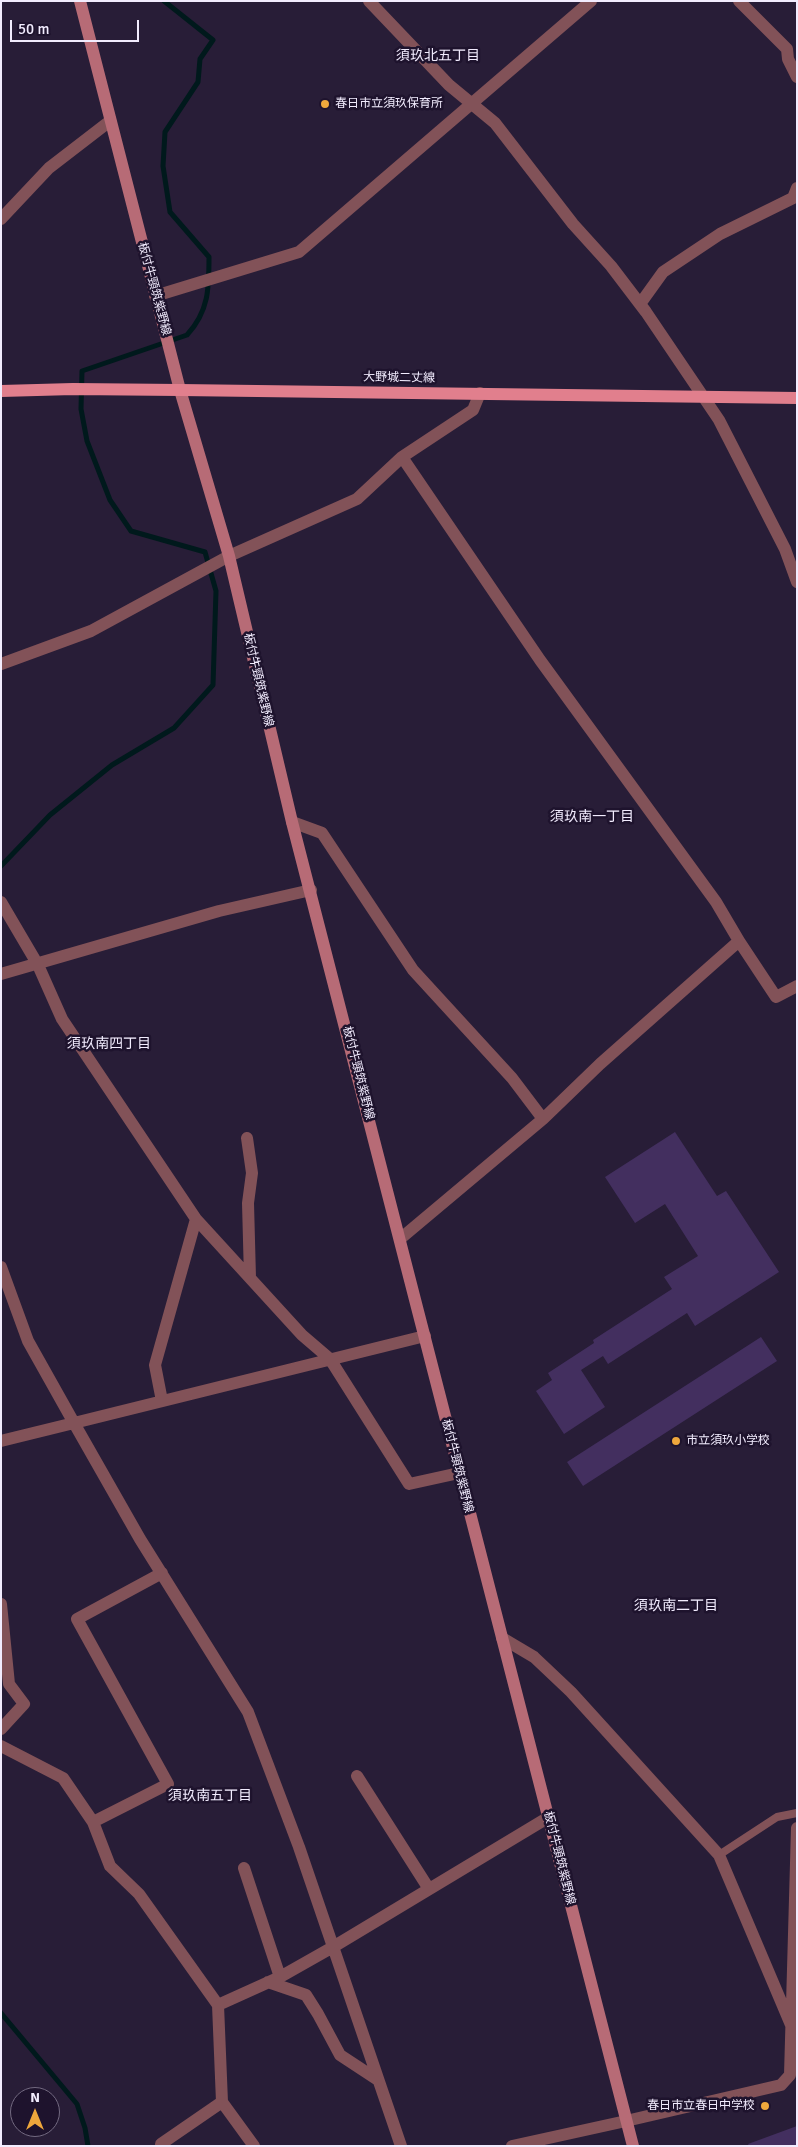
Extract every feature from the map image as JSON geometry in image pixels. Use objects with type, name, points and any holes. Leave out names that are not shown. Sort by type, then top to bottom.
[{"type":"main road","name":"板付牛頸筑紫野線","points":[[80,1],[180,390],[229,556],[292,822],[632,2146]]},
{"type":"main road","name":"大野城二丈線","points":[[1,391],[73,389],[797,398]]},
{"type":"street","points":[[369,1],[449,85],[495,123],[573,224],[611,266],[640,304],[719,420],[784,549],[797,582]]},
{"type":"street","points":[[155,296],[299,252],[591,1]]},
{"type":"street","points":[[739,1],[787,49],[788,59],[797,77]]},
{"type":"street","points":[[1,219],[49,168],[110,121]]},
{"type":"street","points":[[640,304],[663,272],[720,234],[793,198],[797,188]]},
{"type":"street","points":[[1,664],[92,631],[229,556],[357,499],[402,457],[473,410],[480,393]]},
{"type":"street","points":[[402,457],[540,660],[716,902],[776,997],[797,986]]},
{"type":"street","points":[[292,822],[322,833],[413,970],[512,1078],[543,1119]]},
{"type":"street","points":[[1,974],[38,965],[219,911],[311,890]]},
{"type":"street","points":[[1,902],[38,965],[62,1019],[196,1219],[302,1335],[330,1359],[409,1484],[459,1473]]},
{"type":"street","points":[[400,1239],[543,1119],[600,1064],[739,941]]},
{"type":"street","points":[[247,1138],[252,1174],[248,1203],[250,1278]]},
{"type":"street","points":[[162,1401],[155,1365],[196,1219]]},
{"type":"street","points":[[1,1267],[28,1341],[162,1573],[248,1712],[299,1847],[401,2146]]},
{"type":"street","points":[[1,1441],[425,1336]]},
{"type":"street","points":[[93,1822],[168,1784],[77,1619],[162,1573]]},
{"type":"street","points":[[1,1604],[9,1684],[24,1704],[1,1729]]},
{"type":"street","points":[[502,1638],[534,1657],[571,1692],[719,1855],[791,2025]]},
{"type":"street","points":[[1,1746],[63,1778],[93,1822],[110,1866],[139,1894],[218,2005],[222,2102],[254,2146]]},
{"type":"street","points":[[357,1776],[429,1889]]},
{"type":"street","points":[[218,2005],[274,1980],[333,1947],[549,1817]]},
{"type":"street","points":[[512,2146],[781,2085],[790,2075],[797,1828]]},
{"type":"street","points":[[244,1868],[274,1980],[306,1996],[340,2055],[378,2080]]},
{"type":"street","points":[[161,2146],[161,2144],[222,2102]]},
{"type":"lane","points":[[719,1855],[777,1817],[797,1813]]},
{"type":"building","points":[[675,1132],[717,1196],[726,1191],[779,1272],[695,1326],[687,1313],[608,1364],[603,1356],[581,1370],[605,1407],[564,1434],[536,1391],[552,1380],[548,1373],[594,1343],[593,1340],[672,1289],[664,1277],[698,1256],[665,1204],[635,1223],[605,1177]]},
{"type":"building","points":[[761,1337],[777,1361],[583,1486],[567,1462]]},
{"type":"building","points":[[797,2126],[797,2146],[749,2146],[748,2144]]},
{"type":"waterway","points":[[1,866],[50,815],[112,765],[174,728],[213,685],[216,591],[205,552],[131,531],[110,500],[87,441],[81,409],[82,371],[187,335],[200,317],[206,299],[209,279],[209,257],[170,212],[163,166],[165,132],[198,82],[200,59],[213,40],[164,1]]},
{"type":"waterway","points":[[1,2013],[77,2104],[85,2128],[88,2146]]},
{"type":"place","name":"春日市立須玖保育所","points":[[325,104]]},
{"type":"place","name":"市立須玖小学校","points":[[676,1441]]},
{"type":"place","name":"春日市立春日中学校","points":[[765,2106]]},
{"type":"district","name":"須玖北五丁目","points":[[438,56]]},
{"type":"district","name":"須玖南一丁目","points":[[592,817]]},
{"type":"district","name":"須玖南四丁目","points":[[109,1044]]},
{"type":"district","name":"須玖南二丁目","points":[[676,1606]]},
{"type":"district","name":"須玖南五丁目","points":[[210,1796]]}]
